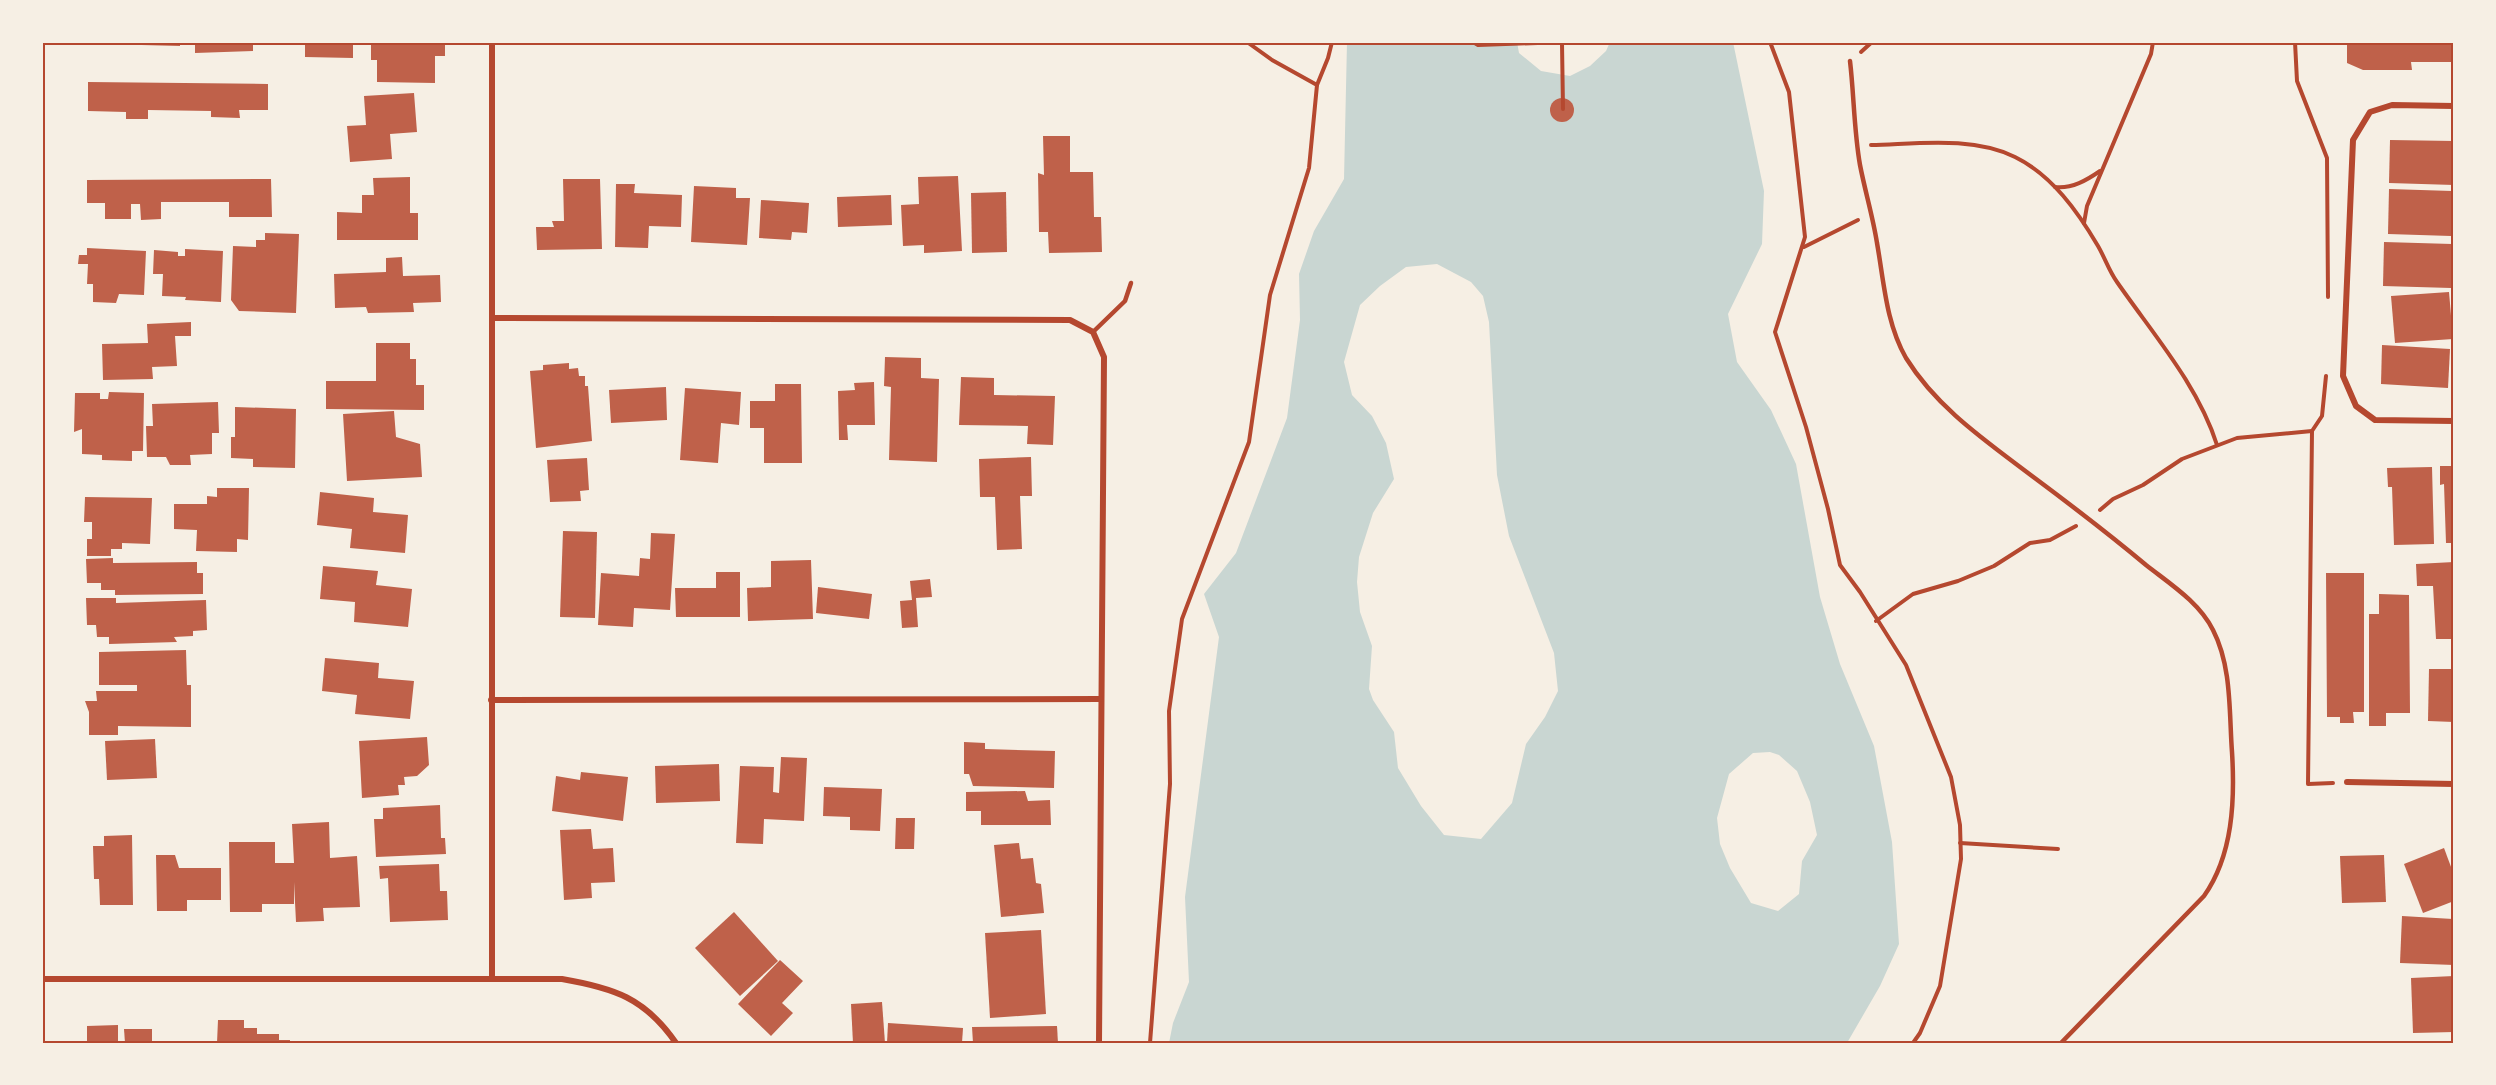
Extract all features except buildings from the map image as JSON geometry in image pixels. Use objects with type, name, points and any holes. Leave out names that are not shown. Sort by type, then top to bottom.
[{"type":"street","points":[[492,42],[492,978]]},
{"type":"street","points":[[2454,106],[2392,105],[2370,112],[2353,140],[2343,376],[2356,406],[2375,420],[2454,421]]},
{"type":"street","points":[[492,318],[1070,320],[1094,332],[1104,357],[1099,1043]]},
{"type":"street","points":[[491,700],[1100,699]]},
{"type":"street","points":[[2347,782],[2454,784]]},
{"type":"street","points":[[42,979],[562,979],[602,986],[641,1004],[676,1043]]},
{"type":"lane","points":[[1850,61],[1860,164],[1872,214],[1892,329],[1906,357],[1947,408],[1972,431],[2096,524],[2188,598],[2202,613],[2222,653],[2227,677],[2233,772],[2232,815],[2216,877],[2204,896],[2061,1043]]},
{"type":"lane","points":[[1094,332],[1125,301],[1131,283]]},
{"type":"path","points":[[1247,42],[1272,60],[1317,85]]},
{"type":"path","points":[[1150,1043],[1170,784],[1169,711],[1182,619],[1249,442],[1270,295],[1309,168],[1317,85],[1332,42]]},
{"type":"path","points":[[1473,42],[1478,45],[1563,42],[1563,109]]},
{"type":"path","points":[[1770,42],[1789,92],[1805,237],[1775,332],[1806,427],[1840,566],[1860,592],[1906,665],[1951,777],[1960,825],[1961,859],[1940,986],[1920,1033],[1913,1043]]},
{"type":"path","points":[[2084,224],[2087,206],[2151,54],[2153,42]]},
{"type":"path","points":[[2295,42],[2297,81],[2327,158],[2328,301]]},
{"type":"path","points":[[1858,145],[1988,146],[2016,157],[2063,194],[2084,224],[2116,280],[2192,391],[2210,422],[2217,445]]},
{"type":"path","points":[[2054,187],[2063,188],[2079,183],[2103,169]]},
{"type":"path","points":[[1803,248],[1872,214]]},
{"type":"path","points":[[2326,371],[2322,416],[2312,431],[2308,784],[2347,782]]},
{"type":"path","points":[[1960,843],[2058,849]]},
{"type":"shaded area","points":[[1347,42],[1517,42],[1519,53],[1541,71],[1570,76],[1590,66],[1606,51],[1610,42],[1733,42],[1764,191],[1762,244],[1728,314],[1737,362],[1771,410],[1796,464],[1820,597],[1840,664],[1874,746],[1892,842],[1899,944],[1880,986],[1847,1043],[1169,1043],[1173,1023],[1189,982],[1185,897],[1219,637],[1204,594],[1236,553],[1287,418],[1300,320],[1299,274],[1314,231],[1344,179]],"holes":[[[1437,264],[1471,282],[1483,296],[1489,322],[1497,475],[1509,536],[1554,653],[1558,691],[1545,717],[1526,744],[1512,803],[1481,839],[1444,835],[1421,806],[1398,768],[1394,732],[1373,700],[1369,689],[1372,646],[1360,612],[1357,582],[1359,557],[1373,513],[1394,479],[1386,443],[1372,416],[1352,395],[1344,362],[1360,305],[1380,286],[1406,267]],[[1770,752],[1779,755],[1797,771],[1810,802],[1817,835],[1802,861],[1799,894],[1778,911],[1751,903],[1730,868],[1720,844],[1717,818],[1729,774],[1753,753]]]}]
